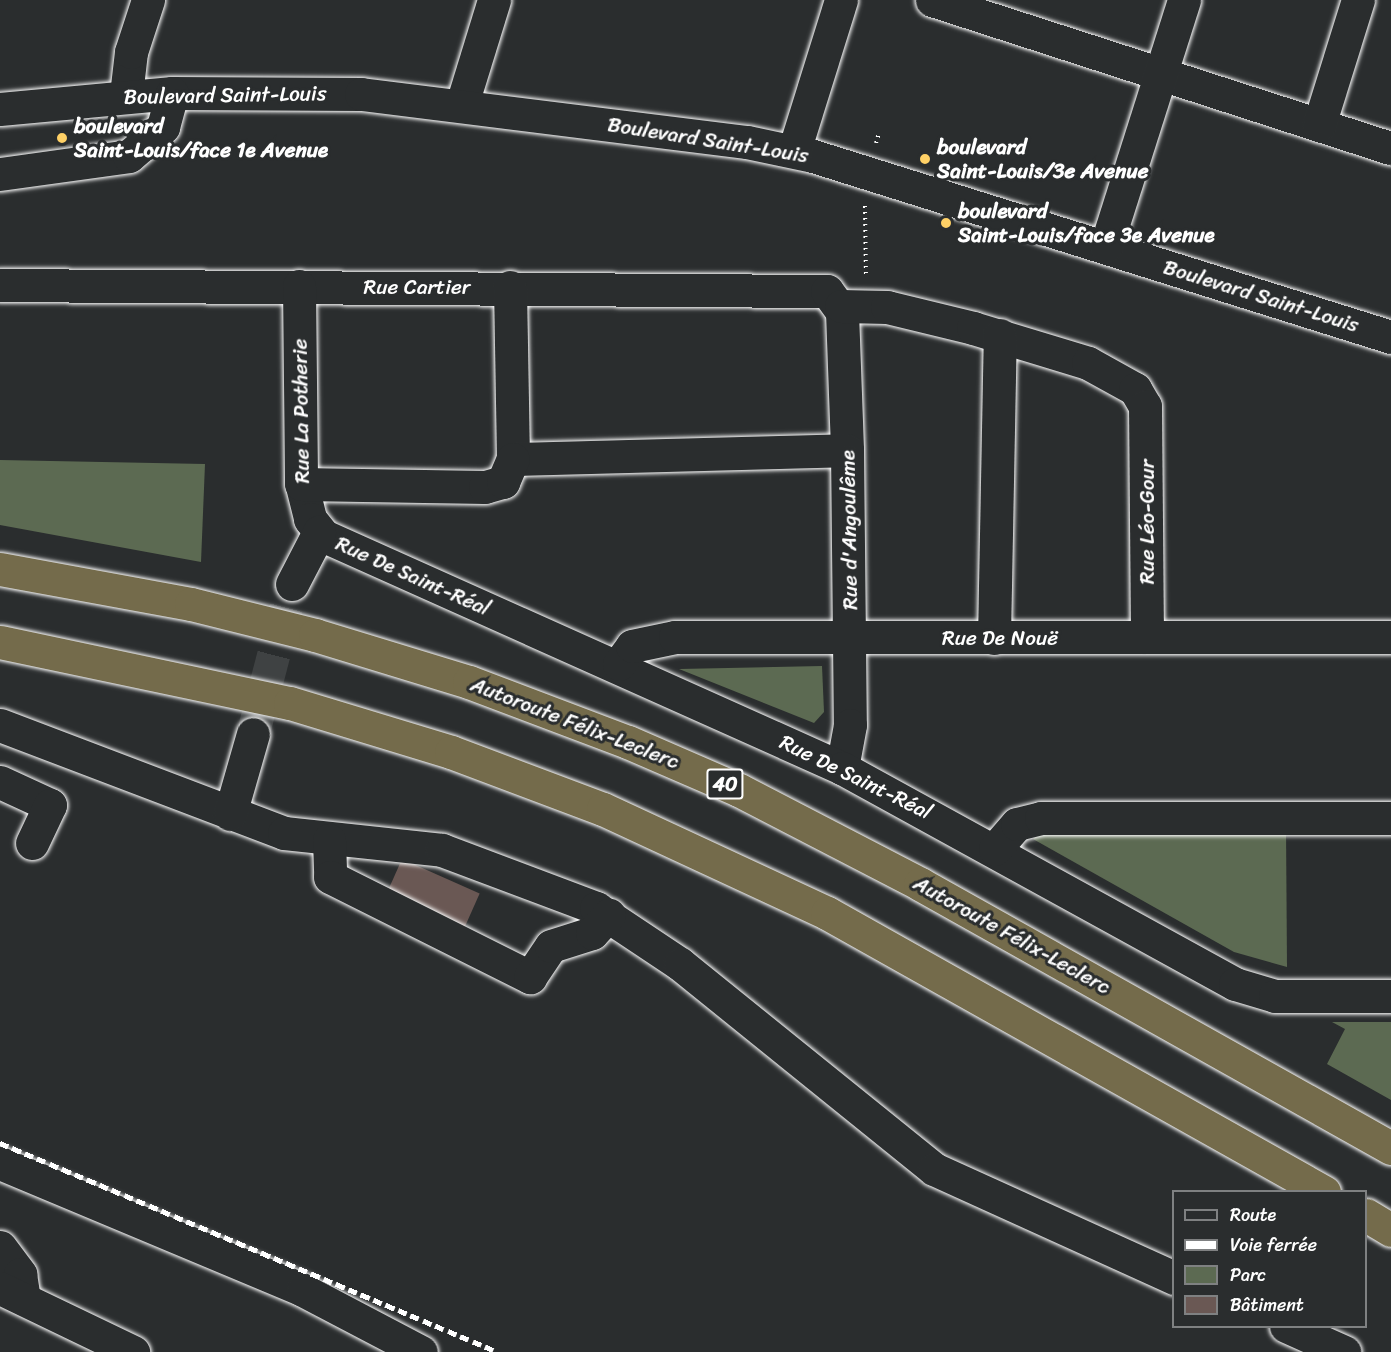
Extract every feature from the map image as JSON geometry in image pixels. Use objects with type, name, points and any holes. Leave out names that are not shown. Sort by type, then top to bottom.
[{"type":"highway","name":"Autoroute Félix-Leclerc","points":[[0,569],[191,604],[324,638],[469,682],[628,742],[739,790],[902,874],[1391,1148]]},
{"type":"highway","points":[[0,642],[131,665],[310,708],[451,752],[621,816],[827,912],[1321,1190]]},
{"type":"highway","points":[[1367,1216],[1391,1230]]},
{"type":"street","points":[[126,95],[128,67],[148,0]]},
{"type":"street","points":[[462,104],[494,0]]},
{"type":"street","points":[[794,151],[841,0]]},
{"type":"street","points":[[932,0],[997,10],[1161,74],[1391,148]]},
{"type":"street","points":[[1106,246],[1184,0]]},
{"type":"street","points":[[1319,125],[1358,0]]},
{"type":"street","points":[[0,174],[129,156],[163,127],[172,93]]},
{"type":"street","name":"Boulevard Saint-Louis","points":[[0,109],[126,95],[172,93],[361,94],[462,104],[794,151],[1106,246],[1391,337]]},
{"type":"street","name":"Rue Cartier","points":[[0,285],[816,287],[836,300],[901,309],[1000,336],[1111,373],[1131,386],[1145,406]]},
{"type":"street","name":"Rue La Potherie","points":[[299,286],[301,484],[319,532]]},
{"type":"street","points":[[301,484],[485,487],[503,482],[513,459],[510,287]]},
{"type":"street","name":"Rue d'Angoulême","points":[[836,300],[848,450],[851,637],[849,738],[842,768]]},
{"type":"street","points":[[994,638],[1000,336]]},
{"type":"street","name":"Rue Léo-Gour","points":[[1145,406],[1147,637]]},
{"type":"street","points":[[513,459],[848,450]]},
{"type":"street","points":[[292,584],[319,532]]},
{"type":"street","name":"Rue De Saint-Réal","points":[[319,532],[619,664],[842,768],[995,849],[1250,990],[1391,996]]},
{"type":"street","name":"Rue De Nouë","points":[[619,664],[632,646],[657,638],[1391,637]]},
{"type":"street","points":[[0,725],[284,833],[329,840],[442,850],[609,915],[697,978],[934,1169],[1172,1278]]},
{"type":"street","points":[[230,814],[253,734]]},
{"type":"street","points":[[0,782],[50,806],[32,843]]},
{"type":"street","points":[[995,849],[1017,824],[1041,818],[1391,818]]},
{"type":"street","points":[[329,840],[330,877],[530,976],[551,946],[592,933],[609,915]]},
{"type":"street","points":[[0,1163],[303,1290],[421,1352]]},
{"type":"street","points":[[0,1247],[20,1274],[12,1293],[133,1352]]},
{"type":"street","points":[[1290,1328],[1344,1352]]},
{"type":"path","points":[[864,219],[865,257]]},
{"type":"green space","points":[[0,460],[205,464],[201,562],[0,525]]},
{"type":"green space","points":[[822,666],[824,712],[814,723],[679,669]]},
{"type":"green space","points":[[1286,827],[1287,967],[1234,952],[1033,839],[1042,832]]},
{"type":"green space","points":[[1332,1022],[1391,1022],[1391,1100],[1327,1064],[1345,1029]]},
{"type":"building","points":[[402,859],[480,894],[462,934],[384,899]]},
{"type":"tunnel","points":[[253,734],[292,584]]},
{"type":"railway","points":[[0,1143],[498,1352]]},
{"type":"place","name":"boulevard Saint-Louis/face 1e Avenue","points":[[62,138]]},
{"type":"place","name":"boulevard Saint-Louis/3e Avenue","points":[[925,159]]},
{"type":"place","name":"boulevard Saint-Louis/face 3e Avenue","points":[[946,223]]}]
